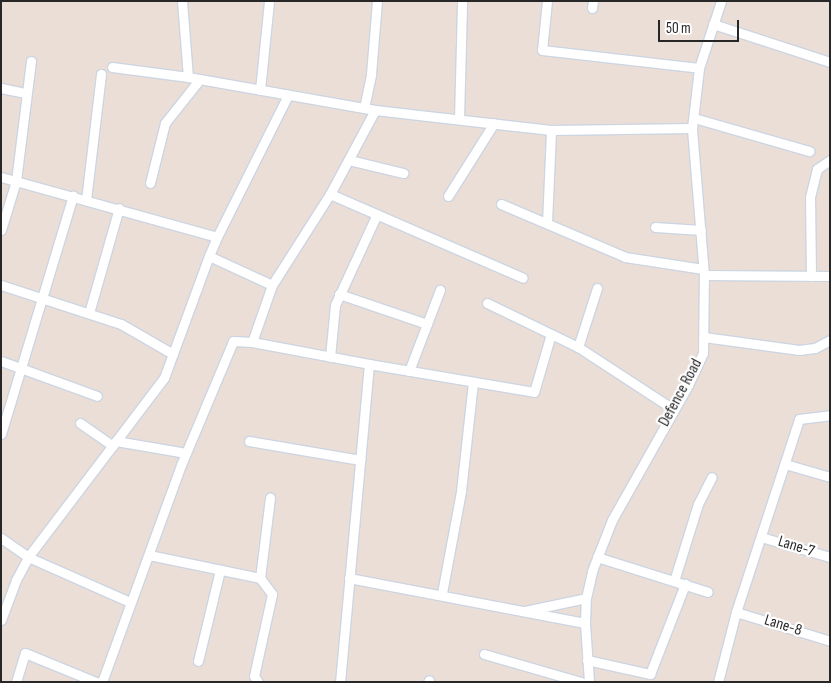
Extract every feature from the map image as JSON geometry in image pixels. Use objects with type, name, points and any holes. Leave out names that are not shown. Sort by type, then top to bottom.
[{"type":"street","points":[[182,1],[188,77]]},
{"type":"street","points":[[260,90],[269,1]]},
{"type":"street","points":[[364,108],[371,74],[377,1]]},
{"type":"street","points":[[459,119],[462,1]]},
{"type":"street","points":[[547,1],[542,50],[699,68]]},
{"type":"street","name":"Defence Road","points":[[589,682],[584,623],[586,598],[597,557],[612,520],[674,409],[702,352],[704,337],[703,272],[693,123],[699,68],[721,1]]},
{"type":"street","points":[[713,24],[830,62]]},
{"type":"street","points":[[1,230],[16,181],[25,93],[31,60]]},
{"type":"street","points":[[112,67],[188,77],[375,110],[551,130],[693,123],[809,151]]},
{"type":"street","points":[[86,200],[101,74]]},
{"type":"street","points":[[150,183],[165,123],[200,79]]},
{"type":"street","points":[[1,88],[25,93]]},
{"type":"street","points":[[1,620],[16,580],[28,557],[164,378],[217,237],[288,95]]},
{"type":"street","points":[[252,342],[272,285],[330,194],[375,110]]},
{"type":"street","points":[[448,196],[494,124]]},
{"type":"street","points":[[547,224],[551,130]]},
{"type":"street","points":[[349,160],[403,174]]},
{"type":"street","points":[[811,276],[810,197],[817,169],[830,160]]},
{"type":"street","points":[[1,177],[119,208],[217,237]]},
{"type":"street","points":[[330,194],[523,278]]},
{"type":"street","points":[[1,434],[73,196]]},
{"type":"street","points":[[501,204],[625,257],[703,272],[830,276]]},
{"type":"street","points":[[89,313],[119,208]]},
{"type":"street","points":[[330,357],[335,305],[377,214]]},
{"type":"street","points":[[655,226],[701,230]]},
{"type":"street","points":[[209,256],[272,285]]},
{"type":"street","points":[[1,285],[121,324],[173,354]]},
{"type":"street","points":[[578,347],[597,288]]},
{"type":"street","points":[[409,371],[440,290]]},
{"type":"street","points":[[339,294],[427,324]]},
{"type":"street","points":[[487,303],[578,347],[674,409]]},
{"type":"street","points":[[102,682],[186,453],[232,341],[252,342],[534,392],[551,334]]},
{"type":"street","points":[[704,337],[799,350],[815,348],[830,340]]},
{"type":"street","points":[[1,361],[97,396]]},
{"type":"street","points":[[340,682],[369,364]]},
{"type":"street","points":[[442,593],[461,491],[473,382]]},
{"type":"street","points":[[718,682],[736,612],[799,419],[830,415]]},
{"type":"street","points":[[80,423],[115,444],[186,453]]},
{"type":"street","points":[[249,441],[360,460]]},
{"type":"street","points":[[785,464],[830,478]]},
{"type":"street","points":[[674,581],[698,504],[712,477]]},
{"type":"street","points":[[260,578],[270,498]]},
{"type":"street","name":"Lane-7","points":[[761,537],[830,557]]},
{"type":"street","points":[[1,538],[28,557],[130,602]]},
{"type":"street","points":[[149,555],[260,578],[272,594],[254,676],[258,682]]},
{"type":"street","points":[[597,557],[708,592]]},
{"type":"street","points":[[198,661],[220,570]]},
{"type":"street","points":[[349,578],[442,593],[522,612],[584,623]]},
{"type":"street","points":[[587,660],[650,674],[685,584]]},
{"type":"street","points":[[522,612],[586,598]]},
{"type":"street","name":"Lane-8","points":[[736,612],[830,641]]},
{"type":"street","points":[[16,682],[25,653],[96,682]]},
{"type":"street","points":[[484,654],[580,682]]}]
